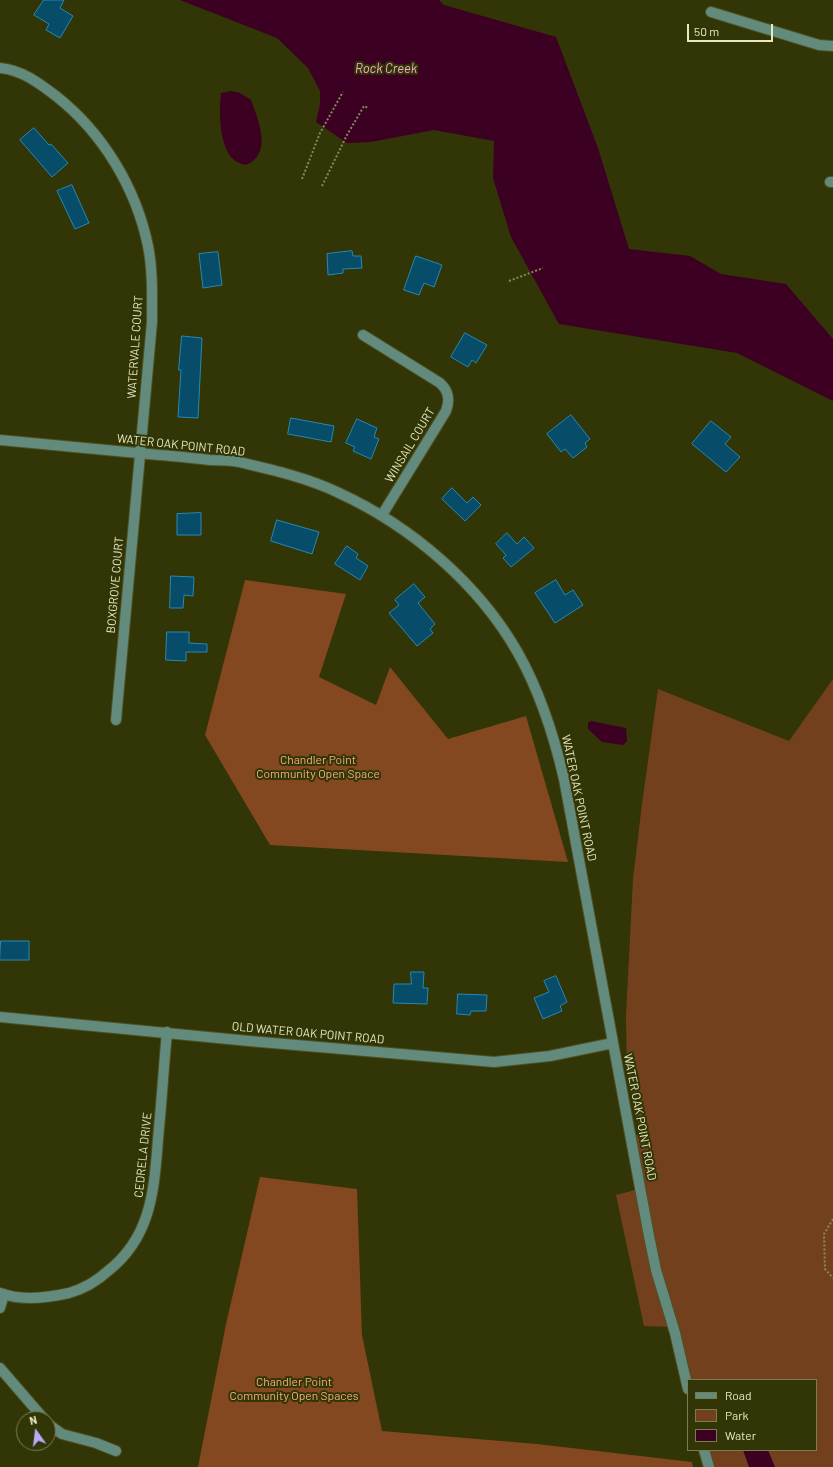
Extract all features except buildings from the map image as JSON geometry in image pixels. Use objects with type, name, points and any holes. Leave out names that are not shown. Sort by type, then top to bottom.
[{"type":"street","points":[[711,12],[819,45],[833,46]]},
{"type":"street","name":"WATERVALE COURT","points":[[0,68],[11,69],[26,74],[64,103],[91,129],[108,151],[126,183],[144,228],[151,268],[152,322],[140,453]]},
{"type":"street","name":"WINSAIL COURT","points":[[363,335],[440,383],[446,388],[449,396],[449,403],[446,411],[382,515]]},
{"type":"street","name":"WATER OAK POINT ROAD","points":[[0,440],[237,462],[292,475],[339,493],[382,515],[424,545],[448,566],[482,603],[502,629],[518,654],[542,703],[556,745],[564,779],[656,1270],[675,1333],[687,1385]]},
{"type":"street","name":"BOXGROVE COURT","points":[[116,720],[140,453]]},
{"type":"street","name":"OLD WATER OAK POINT ROAD","points":[[0,1017],[249,1041],[494,1062],[550,1056],[613,1043]]},
{"type":"street","name":"CEDRELA DRIVE","points":[[2,1293],[20,1297],[40,1298],[73,1292],[87,1286],[115,1266],[138,1238],[146,1221],[154,1185],[167,1032]]},
{"type":"street","points":[[0,1308],[2,1293]]},
{"type":"street","points":[[0,1368],[37,1411]]},
{"type":"street","points":[[56,1431],[62,1434],[96,1443],[116,1451]]},
{"type":"street","points":[[704,1451],[709,1467]]},
{"type":"path","points":[[302,179],[320,133],[343,92]]},
{"type":"path","points":[[322,186],[347,135],[364,106],[368,108]]},
{"type":"path","points":[[509,281],[543,268]]},
{"type":"path","points":[[833,1219],[824,1234],[825,1269],[833,1278]]},
{"type":"green space","name":"Chandler Point Community Open Space","points":[[245,580],[346,594],[319,677],[376,705],[390,667],[448,739],[526,716],[568,862],[270,845],[205,735]]},
{"type":"green space","points":[[833,679],[833,1467],[706,1467],[701,1451],[817,1451],[817,1379],[687,1379],[687,1393],[671,1327],[644,1326],[616,1195],[639,1189],[630,1135],[641,1135],[627,1075],[626,1016],[633,879],[658,689],[789,741]]},
{"type":"green space","name":"Chandler Point Community Open Spaces","points":[[260,1177],[357,1189],[362,1335],[382,1431],[537,1444],[692,1462],[693,1467],[198,1467],[226,1324]]},
{"type":"water","name":"Rock Creek","points":[[180,0],[439,0],[444,5],[556,37],[598,148],[629,249],[690,256],[721,274],[786,284],[833,339],[833,401],[737,353],[559,324],[511,237],[493,178],[494,141],[434,130],[371,142],[347,143],[316,122],[320,104],[320,91],[308,68],[277,38]]},
{"type":"water","points":[[231,91],[240,93],[251,100],[261,131],[262,139],[259,154],[253,161],[246,165],[238,163],[232,158],[222,136],[220,118],[221,93]]},
{"type":"water","points":[[591,721],[626,728],[627,741],[623,745],[602,742],[588,729],[588,723]]},
{"type":"water","points":[[743,1451],[768,1451],[775,1467],[749,1467]]}]
